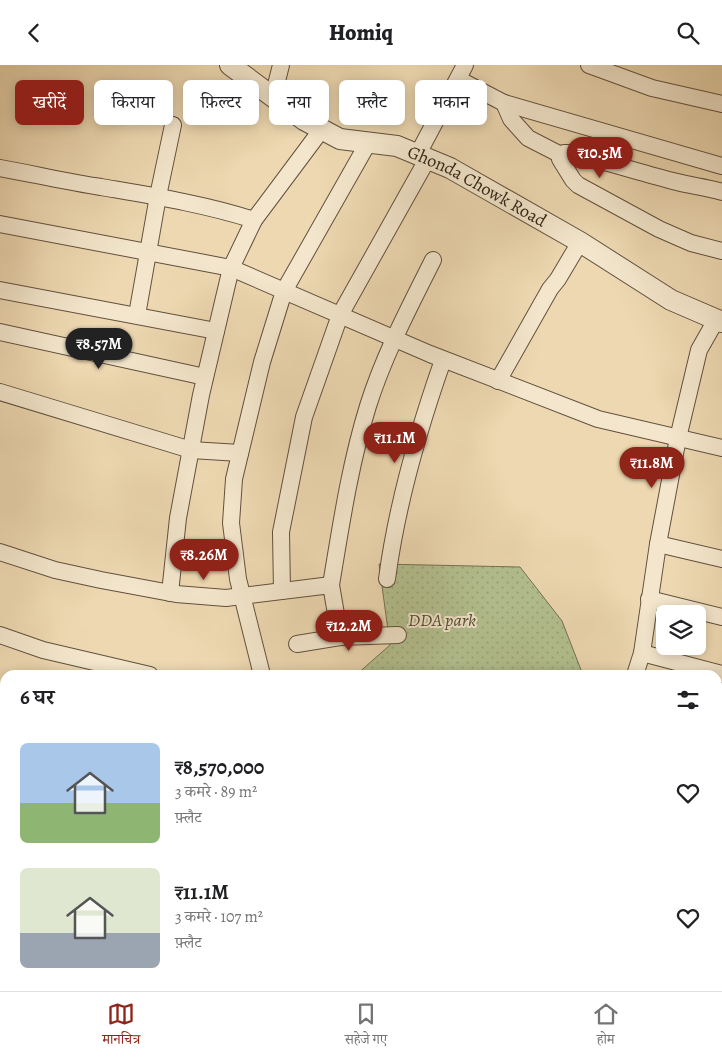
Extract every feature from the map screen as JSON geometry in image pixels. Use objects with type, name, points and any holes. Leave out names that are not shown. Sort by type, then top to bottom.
[{"type":"street","name":"Ghonda Chowk Road","points":[[230,65],[269,94]]},
{"type":"street","points":[[277,80],[281,65]]},
{"type":"street","points":[[589,65],[652,88],[722,104]]},
{"type":"street","points":[[282,591],[281,532],[302,426],[340,315],[423,156],[462,72],[504,103],[722,166]]},
{"type":"street","points":[[504,103],[511,119],[528,138],[561,155],[564,153],[577,155],[678,183],[706,187],[722,192]]},
{"type":"street","points":[[137,315],[173,125]]},
{"type":"street","name":"Ghonda Chowk Road","points":[[314,125],[340,139],[397,146],[450,168],[580,242],[671,300],[719,321]]},
{"type":"street","points":[[170,593],[178,518],[205,377],[231,268],[254,220],[322,129]]},
{"type":"street","points":[[261,670],[238,579],[231,523],[234,479],[262,362],[284,291],[368,143]]},
{"type":"street","points":[[561,155],[562,165],[578,185],[659,229],[691,243],[722,251]]},
{"type":"street","points":[[0,168],[221,209],[254,220]]},
{"type":"street","points":[[0,224],[231,268],[394,339],[598,419],[722,448]]},
{"type":"street","points":[[498,381],[550,289],[580,242]]},
{"type":"street","points":[[340,637],[331,585],[345,499],[368,406],[394,339],[433,261]]},
{"type":"street","points":[[0,290],[216,331]]},
{"type":"street","points":[[637,670],[642,653],[658,544],[678,438],[699,350],[719,321]]},
{"type":"street","points":[[0,332],[205,377]]},
{"type":"street","points":[[388,579],[402,492],[416,447],[421,422],[443,359]]},
{"type":"street","points":[[0,392],[191,450],[240,453]]},
{"type":"street","points":[[658,544],[722,559]]},
{"type":"street","points":[[0,552],[56,570],[170,593],[226,598],[331,585]]},
{"type":"street","points":[[649,599],[722,617]]},
{"type":"street","points":[[0,635],[43,650],[129,670]]},
{"type":"street","points":[[297,644],[340,637],[398,635]]},
{"type":"street","points":[[642,653],[707,670]]},
{"type":"green space","name":"DDA park","points":[[379,564],[520,567],[562,621],[581,670],[362,670],[390,645]]}]
